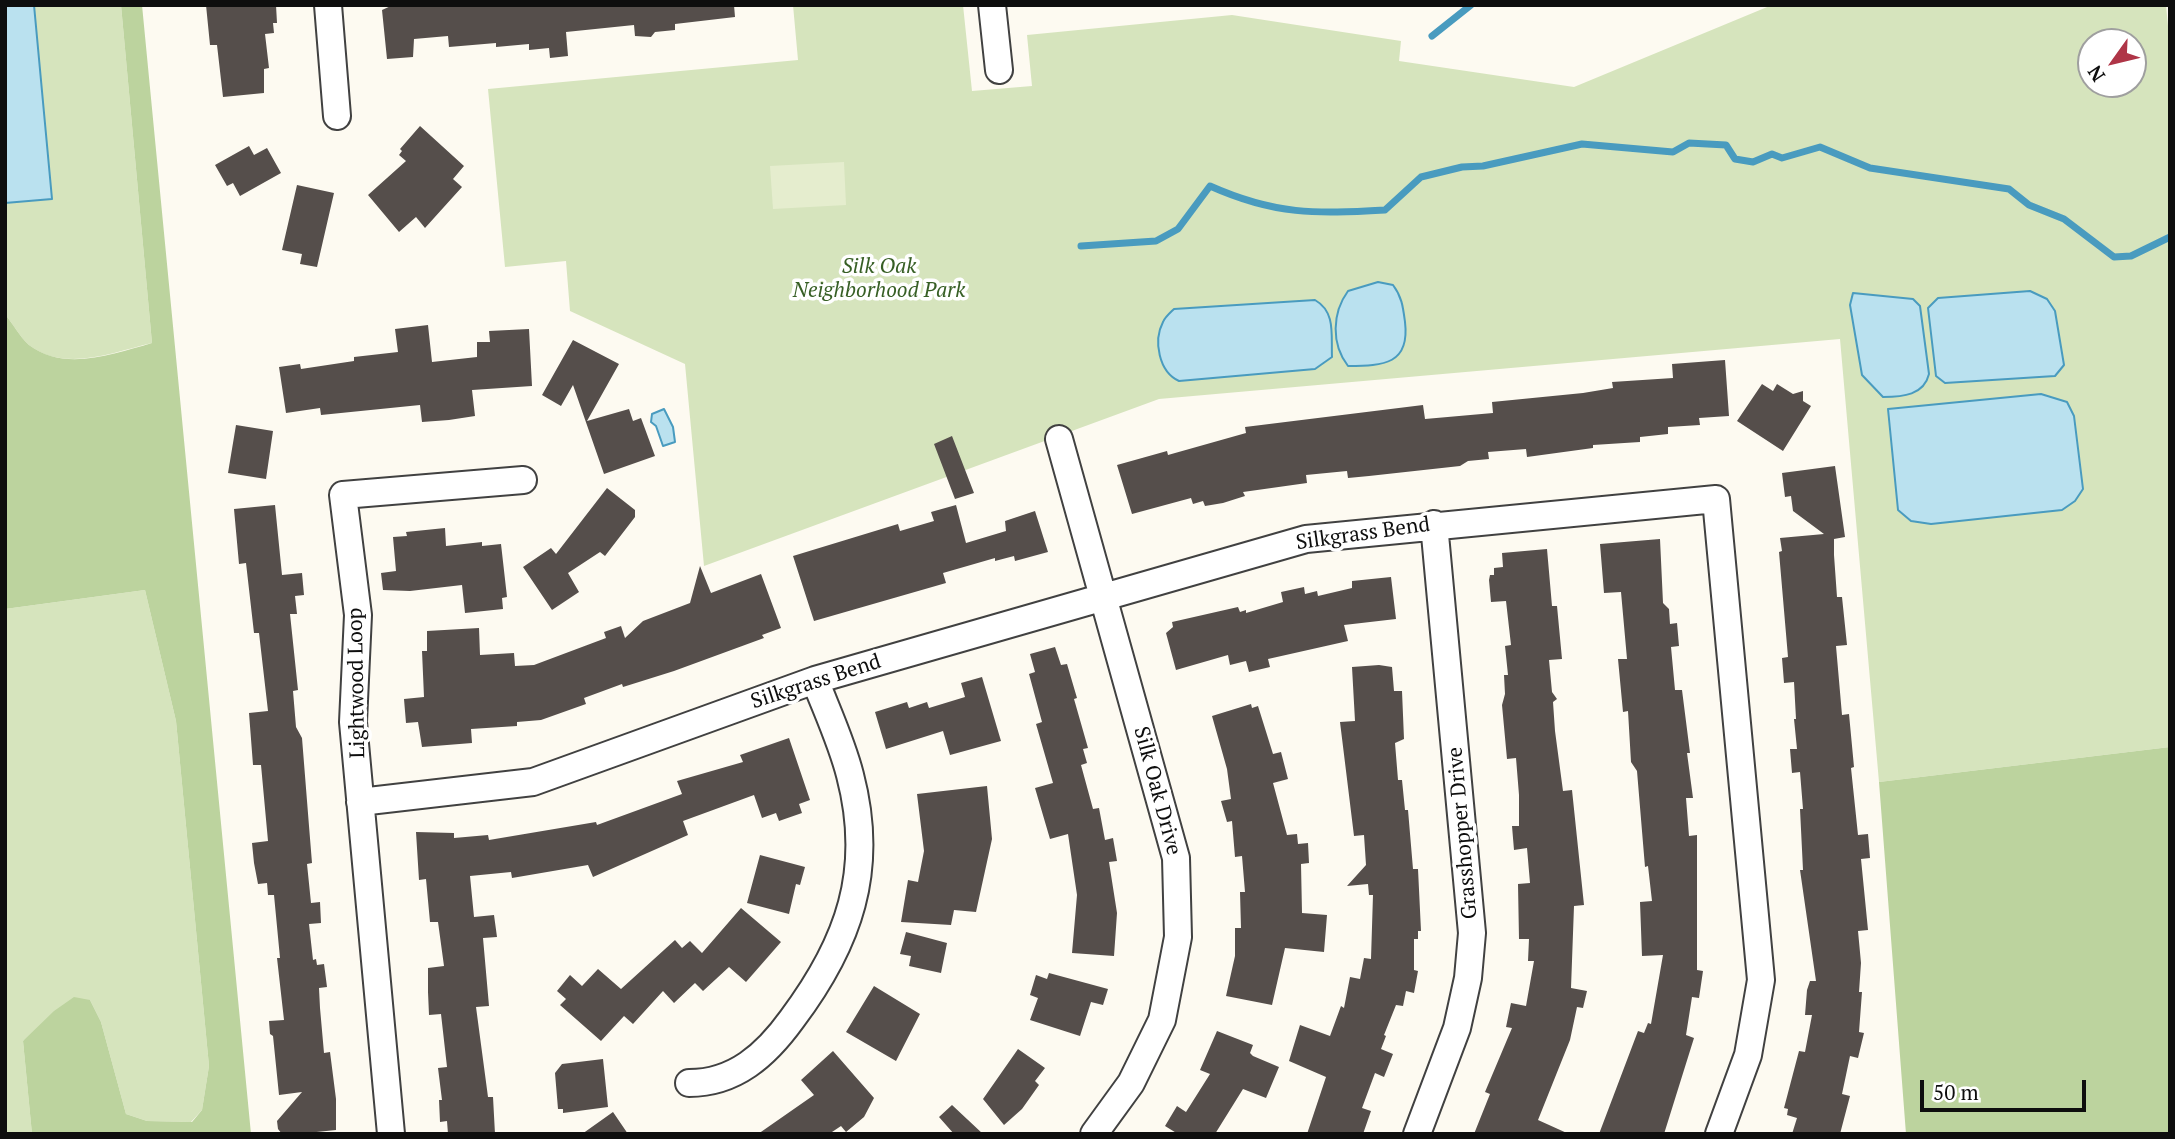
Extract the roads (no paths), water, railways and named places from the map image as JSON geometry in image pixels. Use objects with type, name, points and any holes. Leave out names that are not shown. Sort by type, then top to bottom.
[{"type":"street","points":[[328,5],[337,116]]},
{"type":"street","points":[[992,5],[999,69]]},
{"type":"street","name":"Silk Oak Drive","points":[[1059,439],[1176,858],[1178,937],[1161,1020],[1131,1083],[1094,1134]]},
{"type":"street","name":"Lightwood Loop","points":[[391,1134],[354,722],[358,615],[344,495],[523,480]]},
{"type":"street","name":"Silkgrass Bend","points":[[360,802],[533,782],[815,680],[1306,538],[1716,499],[1761,980],[1748,1055],[1719,1134]]},
{"type":"street","name":"Grasshopper Drive","points":[[1417,1134],[1457,1028],[1468,978],[1472,933],[1434,524]]},
{"type":"street","points":[[689,1083],[725,1079],[744,1069],[768,1048],[815,989],[836,951],[850,917],[859,859],[850,775],[815,680]]},
{"type":"water","points":[[5,5],[34,5],[52,199],[5,203]]},
{"type":"water","points":[[1378,282],[1393,285],[1400,298],[1405,322],[1403,347],[1392,360],[1373,365],[1348,366],[1336,338],[1339,309],[1348,291]]},
{"type":"water","points":[[2030,291],[2047,299],[2055,311],[2064,365],[2055,376],[1945,383],[1936,376],[1928,308],[1938,298]]},
{"type":"water","points":[[1853,293],[1913,299],[1920,306],[1929,374],[1918,391],[1883,397],[1862,375],[1850,305]]},
{"type":"water","points":[[1315,300],[1322,305],[1329,318],[1332,357],[1315,369],[1179,381],[1172,377],[1163,363],[1158,338],[1165,318],[1174,309]]},
{"type":"water","points":[[2041,394],[2067,402],[2074,416],[2083,489],[2075,501],[2062,510],[1931,524],[1911,521],[1898,510],[1888,409]]},
{"type":"water","points":[[664,409],[673,427],[675,442],[663,446],[656,426],[651,422],[652,414]]},
{"type":"waterway","points":[[1432,36],[1471,5]]},
{"type":"waterway","points":[[1081,246],[1156,241],[1178,229],[1210,186],[1255,203],[1296,210],[1385,210],[1421,177],[1462,167],[1483,166],[1582,144],[1673,152],[1689,143],[1726,145],[1735,159],[1753,162],[1772,154],[1782,158],[1820,147],[1870,168],[2009,189],[2029,205],[2064,219],[2114,257],[2131,256],[2170,237]]},
{"type":"park label","name":"Silk Oak Neighborhood Park","points":[[879,279]]}]
